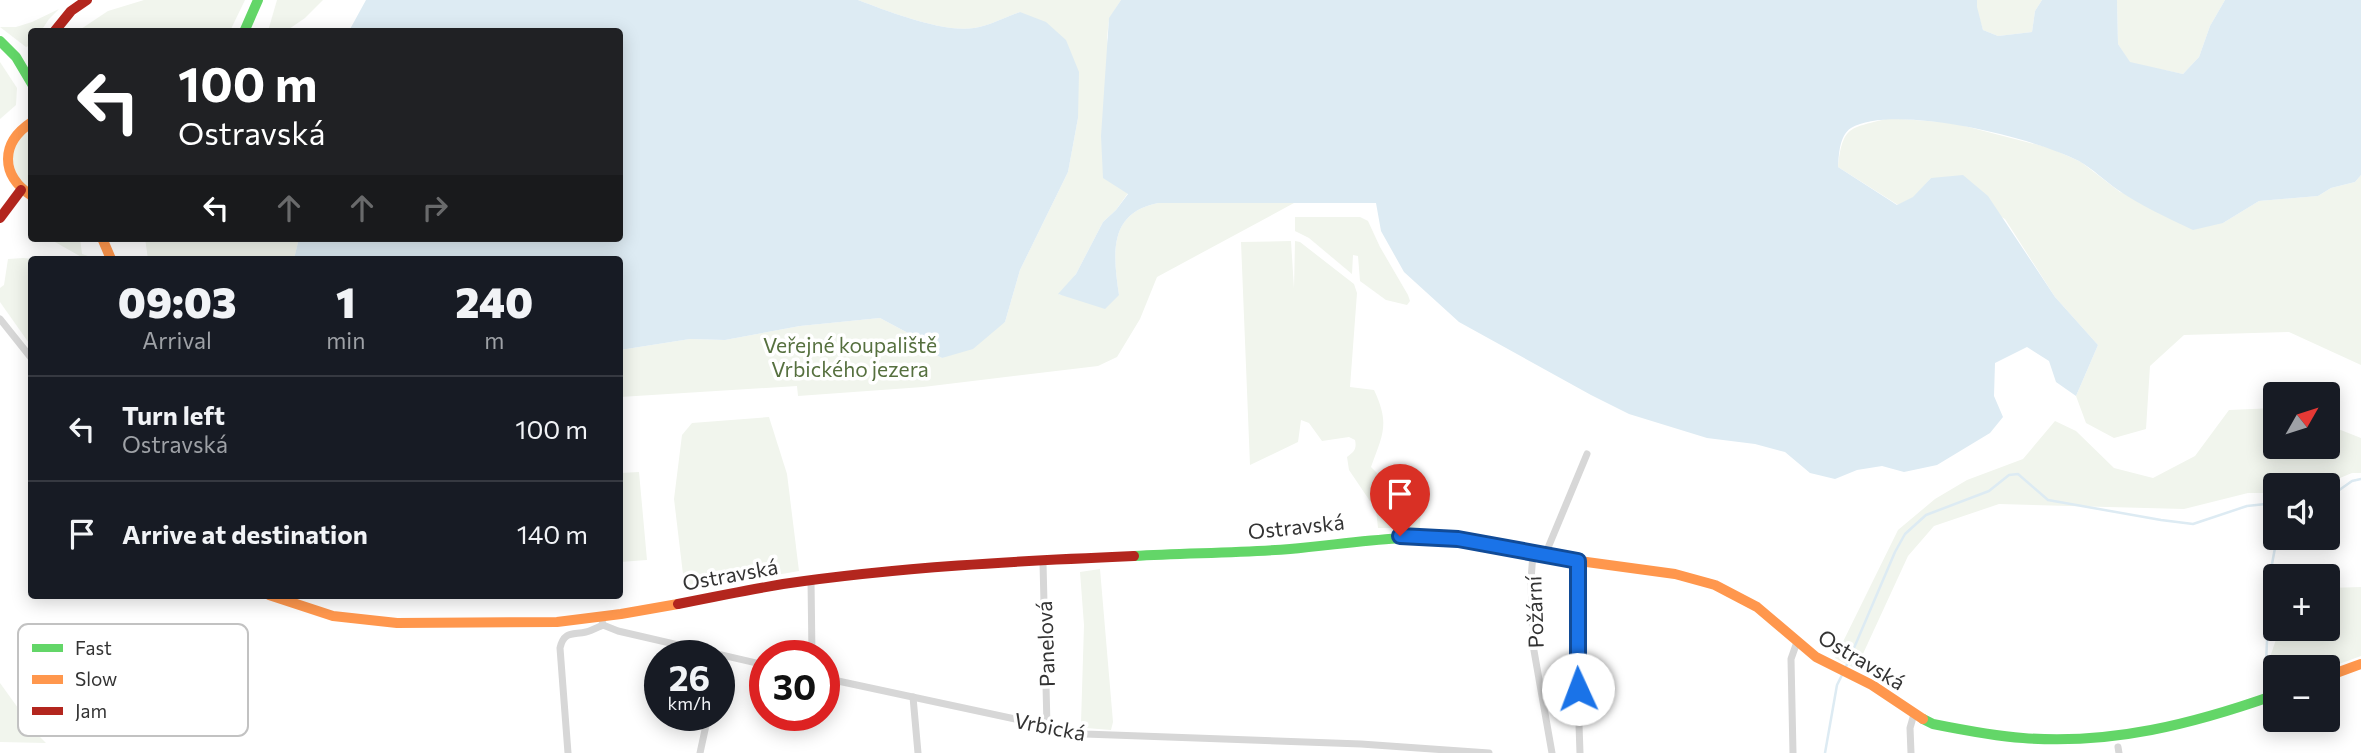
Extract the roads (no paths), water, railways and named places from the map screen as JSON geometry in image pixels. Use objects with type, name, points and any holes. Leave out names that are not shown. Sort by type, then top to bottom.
[{"type":"main road","points":[[57,28],[64,17],[87,0]]},
{"type":"main road","points":[[246,28],[258,0]]},
{"type":"main road","points":[[0,41],[16,57],[28,77]]},
{"type":"main road","points":[[28,125],[15,134],[3,149],[8,172],[21,190],[28,194]]},
{"type":"main road","points":[[3,214],[21,190]]},
{"type":"main road","name":"Ostravská","points":[[280,599],[323,615],[396,624],[602,621],[811,580],[1165,553],[1303,548],[1366,538],[1400,536],[1458,539],[1578,561],[1683,576],[1715,585],[1763,610],[1797,642],[1914,714],[1961,735],[2013,749]]},
{"type":"main road","points":[[2340,672],[2361,664]]},
{"type":"main road","points":[[2114,750],[2165,736],[2263,699]]},
{"type":"street","points":[[0,319],[28,354]]},
{"type":"street","name":"Požární","points":[[1552,753],[1533,645],[1531,580],[1539,554],[1587,454]]},
{"type":"street","name":"Požární","points":[[1578,561],[1577,667],[1580,753]]},
{"type":"street","name":"Panelová","points":[[1043,562],[1047,726]]},
{"type":"street","points":[[811,580],[812,640]]},
{"type":"street","points":[[568,753],[560,648],[562,639],[568,634],[587,632],[602,621],[661,640]]},
{"type":"street","points":[[1793,753],[1791,659],[1797,642]]},
{"type":"street","name":"Vrbická","points":[[840,681],[1085,734],[1361,744],[1489,753]]},
{"type":"street","points":[[913,697],[918,753]]},
{"type":"street","points":[[1911,753],[1910,728],[1914,714]]},
{"type":"street","points":[[700,753],[705,731]]},
{"type":"waterway","points":[[1845,669],[1905,534],[1926,515],[1989,491],[2009,475],[2018,474],[2048,500],[2193,524],[2247,506],[2263,504]]},
{"type":"waterway","points":[[2340,490],[2352,481],[2361,479]]},
{"type":"waterway","points":[[2266,655],[2270,575],[2275,550]]},
{"type":"waterway","points":[[1825,753],[1837,685],[1842,675]]},
{"type":"park label","name":"Veřejné koupaliště Vrbického jezera","points":[[850,356]]}]
